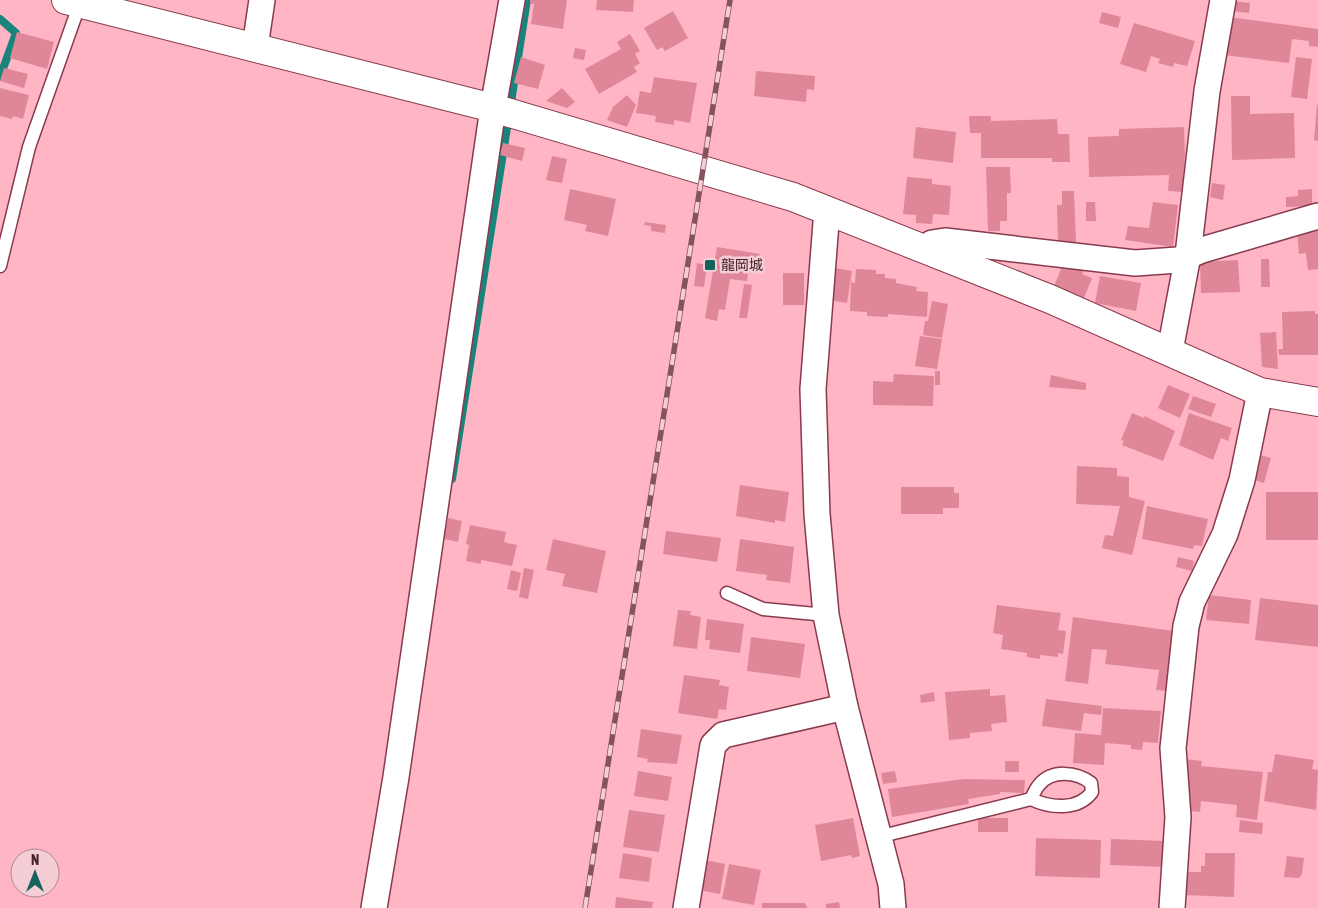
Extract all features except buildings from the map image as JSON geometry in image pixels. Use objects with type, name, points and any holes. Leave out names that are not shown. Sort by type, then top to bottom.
[{"type":"street","points":[[255,47],[262,0]]},
{"type":"street","points":[[374,908],[397,768],[493,108],[512,0]]},
{"type":"street","points":[[1170,351],[1188,255],[1207,91],[1223,0]]},
{"type":"street","points":[[73,2],[493,108],[793,197],[1050,299],[1260,392],[1318,402]]},
{"type":"street","points":[[827,210],[813,389],[817,514],[826,615],[844,708],[891,884],[893,908]]},
{"type":"street","points":[[927,250],[932,243],[945,241],[1135,263],[1164,262],[1178,260],[1188,255],[1318,216]]},
{"type":"street","points":[[1172,908],[1178,816],[1173,748],[1186,626],[1192,602],[1225,534],[1242,480],[1260,392]]},
{"type":"street","points":[[686,908],[713,745],[723,735],[844,708]]},
{"type":"lane","points":[[0,266],[28,147],[73,2]]},
{"type":"lane","points":[[727,593],[763,609],[826,615]]},
{"type":"lane","points":[[878,837],[1031,799]]},
{"type":"waterway","points":[[452,479],[527,0]]},
{"type":"waterway","points":[[0,19],[16,33],[0,77]]},
{"type":"railway","points":[[585,908],[730,0]]},
{"type":"place","name":"龍岡城","points":[[710,265]]}]
